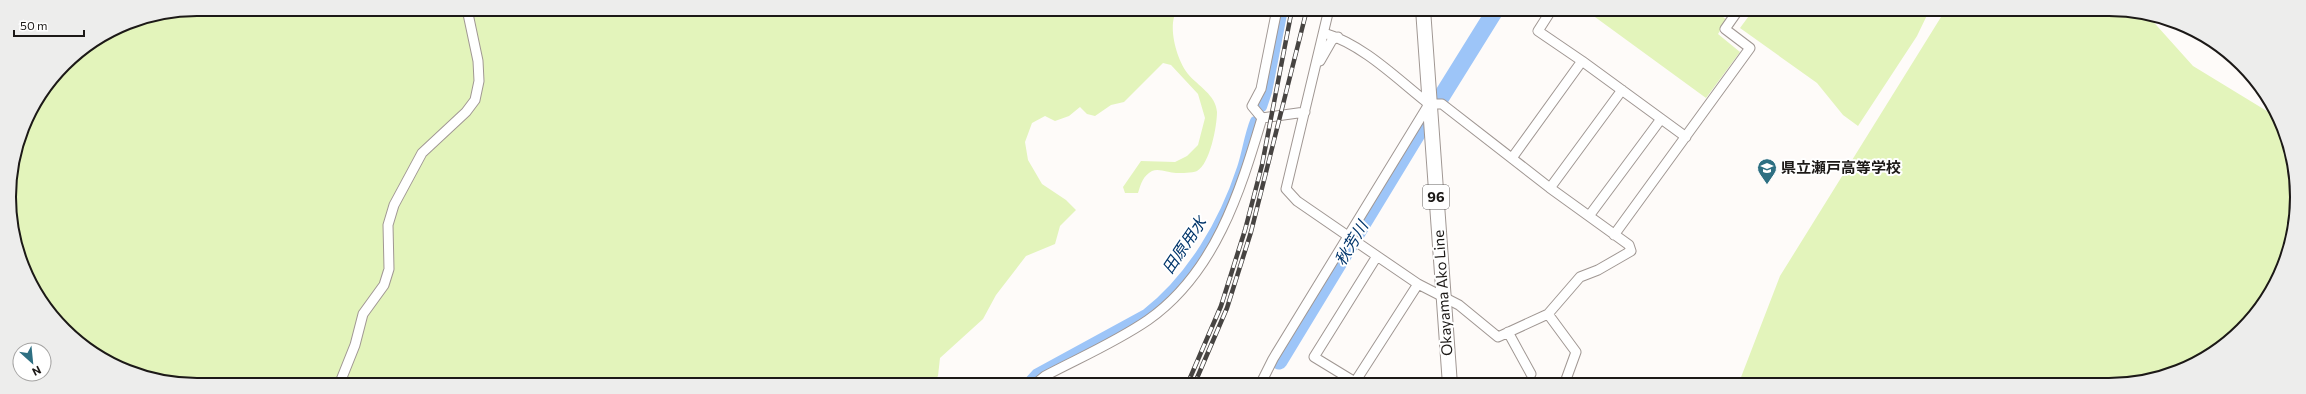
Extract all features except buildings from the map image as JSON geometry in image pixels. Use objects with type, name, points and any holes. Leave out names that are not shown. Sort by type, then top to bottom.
[{"type":"main road","name":"Okayama Ako Line","points":[[1423,16],[1450,378]]},
{"type":"street","points":[[342,378],[355,345],[363,314],[384,285],[389,269],[388,225],[394,205],[422,153],[466,112],[475,100],[479,81],[478,61],[468,16]]},
{"type":"street","points":[[1262,118],[1252,106],[1261,89],[1276,16]]},
{"type":"street","points":[[1324,33],[1338,37],[1357,48],[1429,104],[1442,104],[1550,188],[1629,245],[1632,251],[1598,270],[1580,277],[1548,314],[1498,337],[1459,306],[1418,284],[1297,201],[1286,190],[1316,70],[1328,16]]},
{"type":"street","points":[[1548,16],[1538,31],[1582,61],[1686,137]]},
{"type":"street","points":[[1614,235],[1750,48],[1725,29],[1734,16]]},
{"type":"street","points":[[1316,70],[1332,40],[1338,37]]},
{"type":"street","points":[[1512,158],[1582,61]]},
{"type":"street","points":[[1550,188],[1622,90]]},
{"type":"street","points":[[1264,378],[1429,104]]},
{"type":"street","points":[[1262,118],[1305,112]]},
{"type":"street","points":[[1043,378],[1148,320],[1182,288],[1220,235],[1246,173],[1262,118]]},
{"type":"street","points":[[1589,216],[1661,118]]},
{"type":"street","points":[[1349,378],[1314,357],[1377,256]]},
{"type":"street","points":[[1360,378],[1418,284]]},
{"type":"street","points":[[1548,314],[1576,352],[1567,378]]},
{"type":"street","points":[[1508,332],[1531,374]]},
{"type":"green space","points":[[185,16],[1175,16],[1173,24],[1174,42],[1180,60],[1188,74],[1206,91],[1216,106],[1217,118],[1214,135],[1206,161],[1197,171],[1187,173],[1173,173],[1158,170],[1152,171],[1144,178],[1138,193],[1125,193],[1123,187],[1141,161],[1175,162],[1187,156],[1198,145],[1205,118],[1198,94],[1171,65],[1163,63],[1124,102],[1111,105],[1095,116],[1087,114],[1080,107],[1069,116],[1055,121],[1045,116],[1032,123],[1025,142],[1028,160],[1042,184],[1066,200],[1076,210],[1060,226],[1055,244],[1026,256],[996,295],[983,319],[940,358],[938,376],[936,378],[185,378],[162,375],[128,364],[106,354],[87,341],[69,325],[53,307],[40,288],[30,266],[19,232],[16,209],[16,185],[19,162],[30,128],[40,106],[53,87],[69,69],[87,53],[106,40],[128,30],[162,19]]},
{"type":"green space","points":[[1594,16],[1722,16],[1727,20],[1718,34],[1740,52],[1706,98]]},
{"type":"green space","points":[[1749,16],[1927,16],[1917,36],[1858,126],[1843,115],[1817,83],[1740,28]]},
{"type":"green space","points":[[1942,16],[2121,16],[2153,21],[2193,66],[2269,112],[2276,128],[2287,162],[2290,185],[2290,209],[2287,232],[2276,266],[2266,288],[2253,307],[2237,325],[2219,341],[2200,354],[2178,364],[2144,375],[2121,378],[1741,378],[1780,276]]},
{"type":"waterway","name":"田原用水","points":[[1262,107],[1267,92],[1282,16]]},
{"type":"waterway","name":"秋芳川","points":[[1440,99],[1492,16]]},
{"type":"waterway","name":"田原用水","points":[[1032,378],[1036,374],[1146,314],[1163,300],[1178,284],[1204,248],[1226,209],[1242,168],[1255,121]]},
{"type":"waterway","name":"秋芳川","points":[[1279,361],[1423,124]]},
{"type":"railway","points":[[1190,378],[1221,306],[1245,230],[1262,165],[1291,16]]},
{"type":"railway","points":[[1197,378],[1227,308],[1251,232],[1305,16]]},
{"type":"place","name":"県立瀬戸高等学校","points":[[1767,185]]}]
